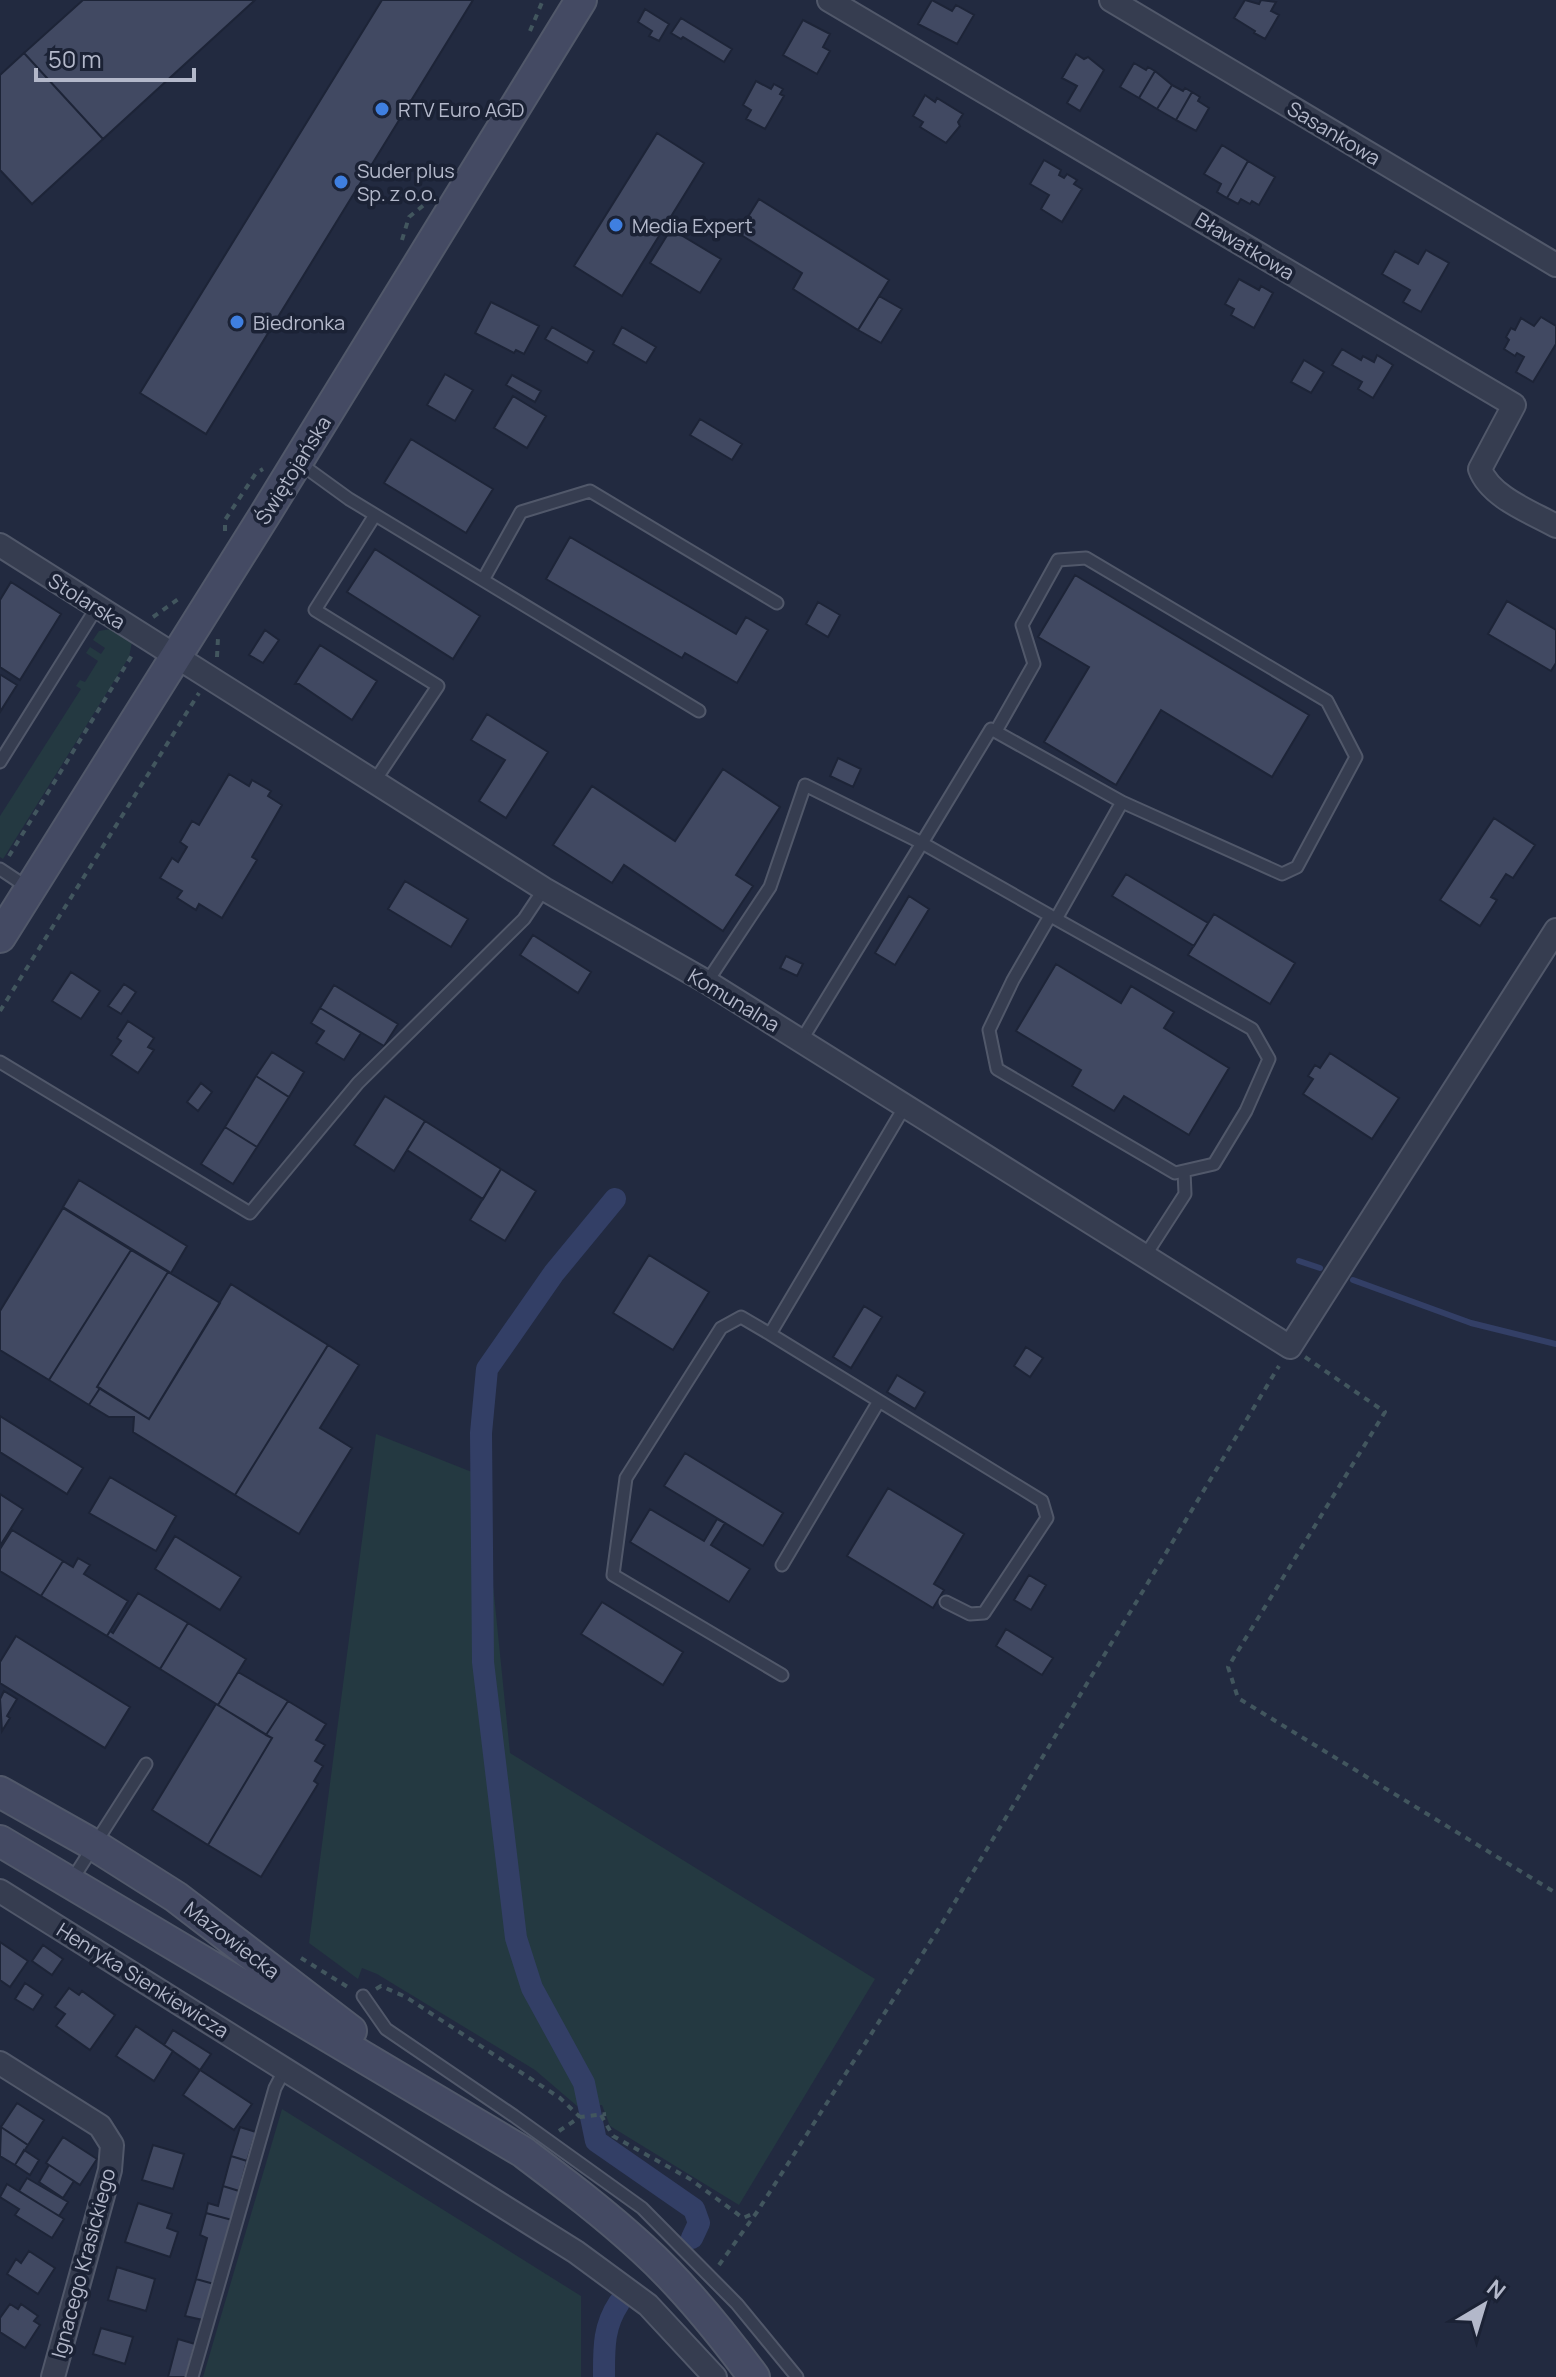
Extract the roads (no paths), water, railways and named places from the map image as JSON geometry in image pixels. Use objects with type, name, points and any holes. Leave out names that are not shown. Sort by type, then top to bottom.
[{"type":"main road","name":"Świętojańska","points":[[0,937],[298,462],[581,0]]},
{"type":"main road","name":"Mazowiecka","points":[[0,1792],[94,1845],[176,1897],[451,2107]]},
{"type":"main road","name":"Mazowiecka","points":[[0,1841],[523,2152],[592,2204],[644,2250],[689,2296],[754,2377]]},
{"type":"street","name":"Bławatkowa","points":[[829,0],[1514,405],[1480,469],[1484,479],[1497,492],[1556,526]]},
{"type":"street","name":"Sasankowa","points":[[1111,0],[1556,265]]},
{"type":"street","name":"Stolarska","points":[[0,545],[175,656]]},
{"type":"street","name":"Komunalna","points":[[175,656],[544,889],[707,982],[1290,1347],[1556,930]]},
{"type":"street","name":"Henryka Sienkiewicza","points":[[0,1891],[576,2252],[618,2281],[672,2328],[715,2377]]},
{"type":"street","name":"Ignacego Krasickiego","points":[[0,2063],[100,2126],[112,2145],[110,2170],[53,2377]]},
{"type":"lane","points":[[298,462],[375,515],[699,711]]},
{"type":"lane","points":[[483,580],[521,512],[590,491],[777,603]]},
{"type":"lane","points":[[374,782],[438,686],[315,610],[375,515]]},
{"type":"lane","points":[[801,1041],[991,729],[1122,802],[1282,874],[1297,867],[1356,757],[1327,701],[1086,558],[1058,560],[1022,625],[1034,664],[996,731]]},
{"type":"lane","points":[[0,762],[97,607]]},
{"type":"lane","points":[[707,982],[770,887],[805,785],[922,843],[1053,917],[1252,1029],[1269,1059],[1246,1111],[1214,1164],[1175,1173],[997,1069],[989,1030],[1053,917],[1122,802]]},
{"type":"lane","points":[[0,869],[30,889]]},
{"type":"lane","points":[[0,1062],[250,1213],[358,1083],[524,919],[544,889]]},
{"type":"lane","points":[[770,1334],[905,1106]]},
{"type":"lane","points":[[1145,1256],[1185,1194],[1184,1171]]},
{"type":"lane","points":[[782,1675],[613,1575],[626,1478],[721,1328],[741,1317],[1042,1501],[1047,1518],[984,1613],[970,1614],[946,1602]]},
{"type":"lane","points":[[782,1565],[879,1401]]},
{"type":"lane","points":[[69,1883],[146,1764]]},
{"type":"lane","points":[[363,1996],[386,2029],[642,2208],[737,2304],[797,2377]]},
{"type":"lane","points":[[192,2377],[275,2088],[285,2069]]},
{"type":"waterway","points":[[615,1199],[554,1273],[487,1369],[481,1433],[483,1662],[516,1938],[532,1988],[584,2083],[596,2141],[694,2209],[699,2223],[692,2238]]},
{"type":"waterway","points":[[1299,1261],[1320,1268]]},
{"type":"waterway","points":[[1353,1280],[1471,1323],[1556,1344]]},
{"type":"waterway","points":[[604,2377],[607,2330],[619,2303]]},
{"type":"place","name":"RTV Euro AGD","points":[[382,109]]},
{"type":"place","name":"Suder plus Sp. z o.o.","points":[[341,182]]},
{"type":"place","name":"Media Expert","points":[[616,225]]},
{"type":"place","name":"Biedronka","points":[[237,322]]}]
